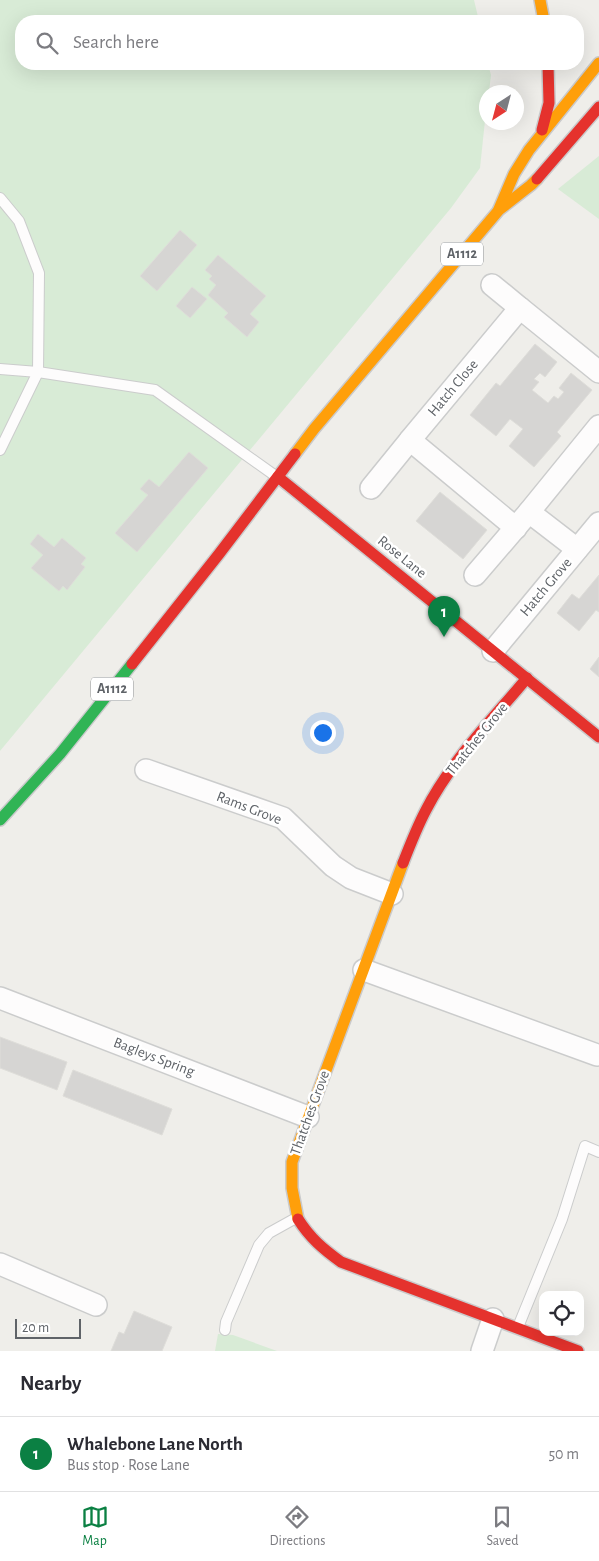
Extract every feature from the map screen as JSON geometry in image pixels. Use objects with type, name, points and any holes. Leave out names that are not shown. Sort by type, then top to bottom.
[{"type":"street","points":[[540,0],[543,15]]},
{"type":"street","name":"A1112","points":[[530,150],[599,63]]},
{"type":"street","name":"A1112","points":[[499,210],[514,174],[543,128],[547,116],[549,96],[548,70]]},
{"type":"street","name":"A1112","points":[[0,820],[60,754],[314,430],[499,210],[531,185],[549,167],[599,107]]},
{"type":"street","name":"A1112","points":[[549,167],[566,153],[584,144]]},
{"type":"street","points":[[492,285],[599,372]]},
{"type":"street","name":"Hatch Close","points":[[370,488],[520,308]]},
{"type":"street","points":[[475,575],[530,512],[599,426]]},
{"type":"street","points":[[410,440],[516,528]]},
{"type":"street","name":"Rose Lane","points":[[278,478],[599,737]]},
{"type":"street","points":[[530,512],[577,549]]},
{"type":"street","name":"Hatch Grove","points":[[493,651],[599,523]]},
{"type":"street","name":"Thatches Grove","points":[[527,678],[479,734],[444,780],[430,802],[409,848],[308,1117],[292,1162],[292,1188],[297,1217],[306,1232],[320,1248],[341,1262],[578,1351]]},
{"type":"street","name":"Rams Grove","points":[[146,770],[283,818],[333,866],[351,878],[392,894]]},
{"type":"street","points":[[364,970],[597,1055]]},
{"type":"street","name":"Bagleys Spring","points":[[0,998],[308,1117]]},
{"type":"street","points":[[0,1264],[96,1304]]},
{"type":"street","points":[[482,1351],[493,1319]]},
{"type":"lane","points":[[0,198],[19,221],[39,273],[38,372],[0,450]]},
{"type":"lane","points":[[0,369],[38,372],[155,390],[278,478]]},
{"type":"lane","points":[[518,1328],[562,1219],[584,1146],[599,1152]]},
{"type":"lane","points":[[225,1330],[226,1322],[259,1245],[269,1233],[297,1217]]},
{"type":"green space","points":[[0,0],[474,0],[478,15],[15,15],[15,70],[490,70],[490,85],[479,85],[479,130],[484,130],[480,168],[451,208],[0,751]]},
{"type":"green space","points":[[599,156],[599,219],[558,189]]},
{"type":"green space","points":[[218,1334],[233,1335],[277,1351],[215,1351]]},
{"type":"building","points":[[180,230],[197,245],[157,291],[140,276]]},
{"type":"building","points":[[218,255],[266,296],[250,314],[259,322],[247,337],[224,317],[228,313],[208,295],[216,285],[209,279],[212,276],[205,270]]},
{"type":"building","points":[[192,287],[207,299],[190,318],[176,306]]},
{"type":"building","points":[[535,344],[557,362],[545,377],[540,373],[534,379],[539,382],[532,390],[548,403],[554,396],[558,399],[564,392],[559,388],[571,373],[592,390],[557,432],[561,436],[534,467],[509,446],[523,429],[510,419],[496,436],[470,415],[496,383],[500,386]]},
{"type":"building","points":[[189,452],[208,468],[137,552],[115,533],[148,495],[140,489],[149,479],[159,487]]},
{"type":"building","points":[[440,492],[487,530],[463,559],[416,521]]},
{"type":"building","points":[[38,534],[54,547],[62,538],[86,558],[81,564],[85,567],[67,590],[63,586],[59,591],[31,568],[43,555],[30,544]]},
{"type":"building","points":[[599,575],[599,612],[596,610],[579,631],[557,613],[572,594],[579,599]]},
{"type":"building","points":[[599,657],[599,677],[590,669]]},
{"type":"building","points":[[0,1037],[67,1062],[57,1090],[0,1068]]},
{"type":"building","points":[[73,1070],[172,1109],[162,1135],[63,1096]]},
{"type":"building","points":[[134,1311],[172,1327],[162,1351],[111,1351],[119,1332],[124,1334]]},
{"type":"traffic: fast","points":[[0,820],[60,754],[132,664]]},
{"type":"traffic: slow","points":[[540,0],[543,15]]},
{"type":"traffic: slow","points":[[499,209],[514,174],[529,150],[599,63]]},
{"type":"traffic: slow","points":[[295,454],[499,210],[537,179]]},
{"type":"traffic: slow","points":[[298,1219],[292,1188],[292,1162],[403,863]]},
{"type":"traffic: jam","points":[[542,130],[549,103],[548,70]]},
{"type":"traffic: jam","points":[[537,179],[599,107]]},
{"type":"traffic: jam","points":[[132,664],[295,454]]},
{"type":"traffic: jam","points":[[278,477],[599,737]]},
{"type":"traffic: jam","points":[[403,863],[423,816],[447,775],[473,741],[527,678]]},
{"type":"traffic: jam","points":[[298,1219],[317,1243],[341,1262],[578,1351]]},
{"type":"place","name":"Whalebone Lane North","points":[[444,637]]}]
